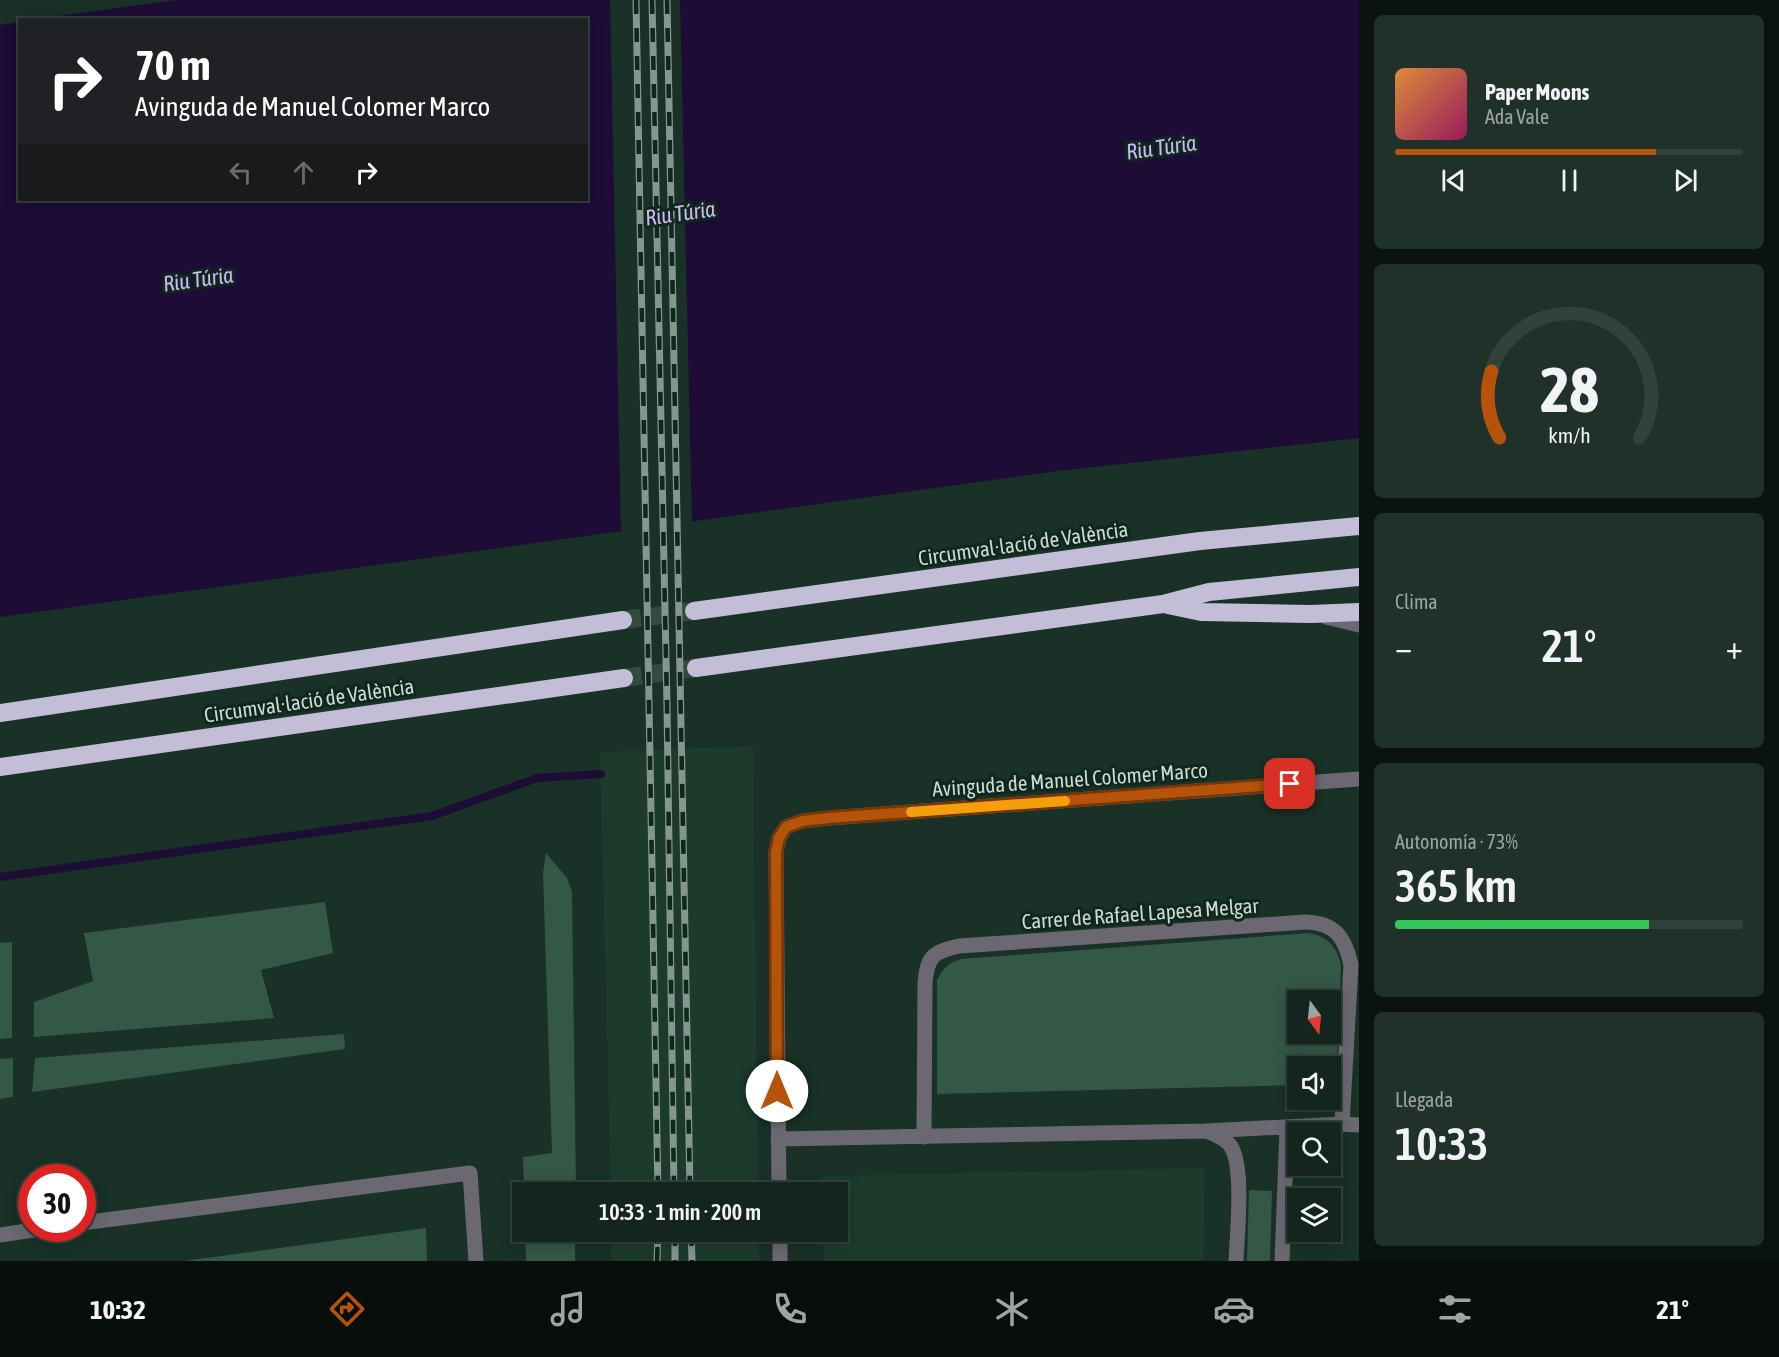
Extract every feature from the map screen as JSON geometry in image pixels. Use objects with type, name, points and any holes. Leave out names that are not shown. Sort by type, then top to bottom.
[{"type":"highway","name":"Circumval·lació de València","points":[[694,611],[1200,541],[1359,526]]},
{"type":"highway","points":[[696,668],[1164,604],[1209,592],[1359,577]]},
{"type":"highway","points":[[1164,604],[1201,612],[1311,614],[1359,612]]},
{"type":"highway","name":"Circumval·lació de València","points":[[0,712],[623,620]]},
{"type":"highway","name":"Circumval·lació de València","points":[[0,767],[624,678]]},
{"type":"street","points":[[1311,614],[1359,625]]},
{"type":"street","name":"Avinguda de Manuel Colomer Marco","points":[[778,1139],[776,852],[779,838],[786,827],[802,821],[828,818],[1359,779]]},
{"type":"street","name":"Carrer de Rafael Lapesa Melgar","points":[[924,1137],[925,984],[926,966],[932,956],[945,949],[959,946],[1306,922],[1319,922],[1331,927],[1341,937],[1348,950],[1351,965],[1342,1124]]},
{"type":"street","points":[[1342,1124],[1359,1125]]},
{"type":"street","points":[[779,1182],[778,1139],[1287,1128],[1282,1261]]},
{"type":"street","points":[[1206,1131],[1220,1137],[1230,1145],[1237,1158],[1239,1176],[1236,1261]]},
{"type":"street","points":[[96,1221],[471,1173],[476,1261]]},
{"type":"street","points":[[0,1235],[18,1232]]},
{"type":"street","points":[[780,1242],[780,1261]]},
{"type":"shaded area","points":[[753,746],[758,1182],[611,1182],[600,752]]},
{"type":"shaded area","points":[[546,853],[567,878],[572,892],[576,1182],[524,1182],[523,1157],[552,1153],[543,873]]},
{"type":"shaded area","points":[[325,902],[333,953],[261,970],[274,1018],[34,1037],[34,1002],[93,981],[84,933]]},
{"type":"shaded area","points":[[1315,934],[1330,943],[1336,952],[1341,965],[1340,990],[1287,990],[1287,1044],[1338,1044],[1337,1056],[1287,1056],[1287,1085],[937,1094],[937,980],[946,967],[961,959]]},
{"type":"shaded area","points":[[12,942],[12,1038],[0,1039],[0,943]]},
{"type":"shaded area","points":[[344,1034],[345,1049],[32,1092],[35,1058]]},
{"type":"shaded area","points":[[13,1058],[13,1097],[0,1099],[0,1059]]},
{"type":"shaded area","points":[[1205,1168],[1203,1261],[824,1261],[823,1242],[848,1242],[848,1182],[822,1182],[822,1176]]},
{"type":"shaded area","points":[[1249,1190],[1272,1191],[1270,1261],[1247,1261]]},
{"type":"shaded area","points":[[426,1228],[427,1261],[184,1261]]},
{"type":"shaded area","points":[[525,1242],[575,1242],[575,1261],[526,1261]]},
{"type":"shaded area","points":[[611,1242],[758,1242],[759,1261],[611,1261]]},
{"type":"water","name":"Riu Túria","points":[[176,0],[1359,0],[1359,438],[1057,471],[0,617],[0,25],[18,22],[18,201],[588,201],[588,18],[44,18]]},
{"type":"pier","points":[[610,0],[680,0],[692,524],[621,534]]},
{"type":"waterway","points":[[0,877],[432,816],[537,778],[601,774]]},
{"type":"tunnel","points":[[623,620],[694,611]]},
{"type":"tunnel","points":[[624,678],[696,668]]},
{"type":"railway","points":[[636,0],[658,1182]]},
{"type":"railway","points":[[652,0],[667,705],[674,1182]]},
{"type":"railway","points":[[667,0],[690,1182]]},
{"type":"railway","points":[[657,1261],[658,1242]]},
{"type":"railway","points":[[675,1242],[675,1261]]},
{"type":"railway","points":[[691,1242],[692,1261]]},
{"type":"slow traffic","points":[[911,812],[1065,801]]},
{"type":"route","points":[[777,1091],[776,852],[779,838],[786,827],[802,821],[828,818],[1290,784]]}]
